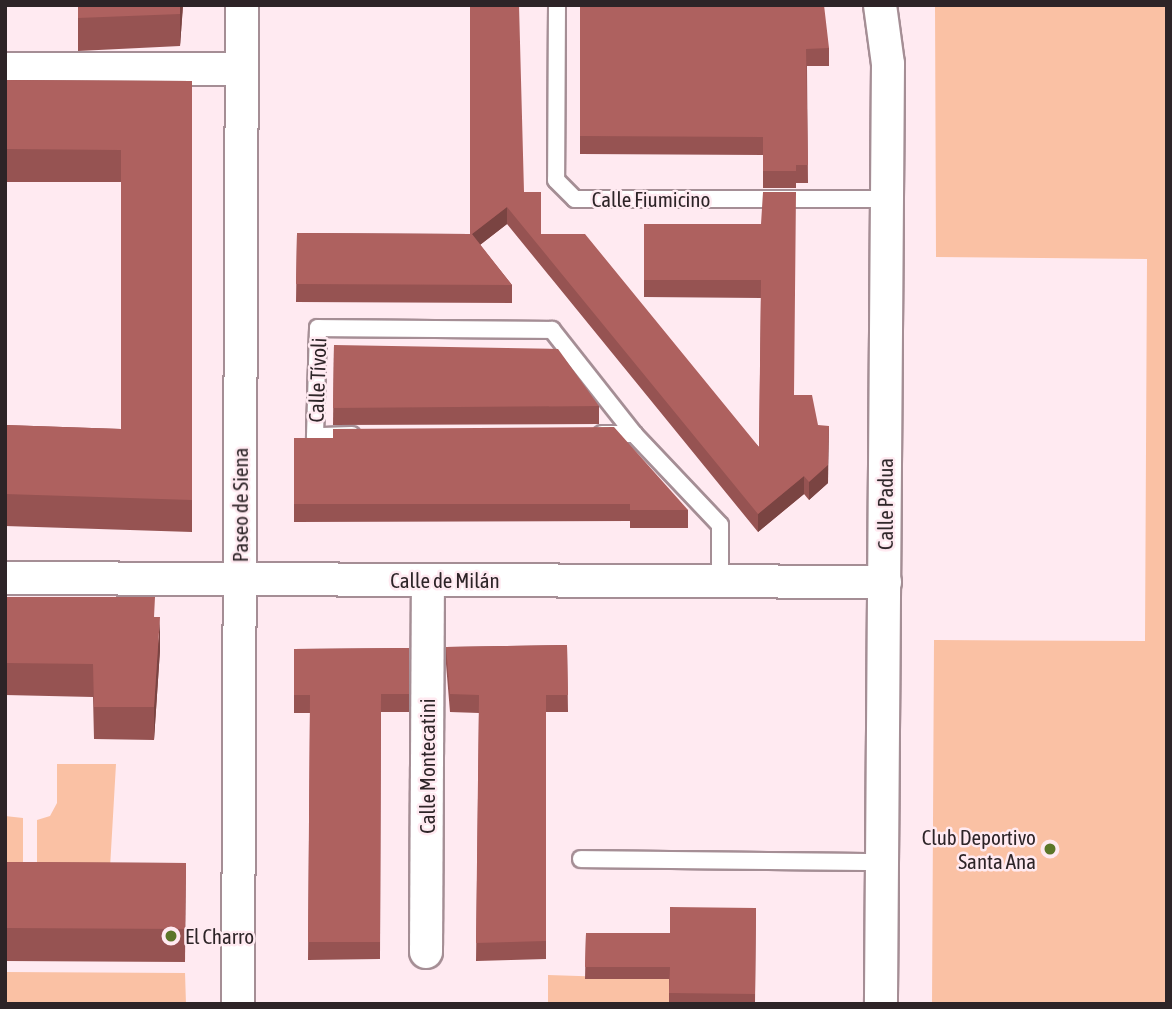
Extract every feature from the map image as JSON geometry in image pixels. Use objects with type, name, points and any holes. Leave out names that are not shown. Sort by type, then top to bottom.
[{"type":"street","name":"Paseo de Siena","points":[[238,1004],[242,5]]},
{"type":"street","name":"Calle Padua","points":[[880,5],[887,41],[881,1004]]},
{"type":"street","points":[[5,69],[242,69]]},
{"type":"street","name":"Calle de Milán","points":[[5,578],[884,582]]},
{"type":"street","name":"Calle Montecatini","points":[[426,952],[428,580]]},
{"type":"lane","name":"Calle Fiumicino","points":[[556,5],[556,180],[575,199],[887,199]]},
{"type":"lane","name":"Calle Tívoli","points":[[370,435],[315,436],[318,328],[552,330],[634,434],[720,525],[720,581]]},
{"type":"lane","points":[[579,434],[634,434]]},
{"type":"lane","points":[[581,859],[882,862]]},
{"type":"shaded area","points":[[935,5],[1167,5],[1167,1004],[932,1004],[934,640],[1145,641],[1147,259],[936,257]]},
{"type":"shaded area","points":[[57,764],[116,764],[110,868],[37,868],[37,820],[50,816],[57,803]]},
{"type":"shaded area","points":[[5,816],[23,818],[23,866],[5,866]]},
{"type":"shaded area","points":[[5,972],[185,973],[186,1004],[5,1004]]},
{"type":"shaded area","points":[[548,975],[670,979],[669,1004],[548,1004]]},
{"type":"building","points":[[78,5],[180,5],[180,14],[78,18]]},
{"type":"building","points":[[470,5],[519,5],[524,192],[541,192],[541,234],[585,234],[759,447],[761,280],[644,280],[644,224],[761,224],[763,192],[796,192],[794,395],[812,395],[818,425],[829,426],[828,465],[809,482],[804,476],[758,514],[507,207],[472,234],[512,285],[296,284],[297,233],[470,234]]},
{"type":"building","points":[[580,5],[824,5],[829,48],[806,49],[808,165],[796,165],[796,171],[763,171],[763,137],[580,136]]},
{"type":"building","points":[[5,80],[192,81],[192,500],[5,494],[5,425],[121,429],[121,150],[5,149]]},
{"type":"building","points":[[334,345],[558,349],[599,406],[333,408]]},
{"type":"building","points":[[614,427],[688,510],[630,510],[630,504],[294,504],[294,438],[333,438],[333,429]]},
{"type":"building","points":[[5,597],[155,597],[154,617],[160,617],[154,707],[94,707],[93,664],[5,663]]},
{"type":"building","points":[[567,645],[568,695],[546,695],[546,941],[476,943],[479,695],[450,694],[446,647]]},
{"type":"building","points":[[409,648],[409,694],[381,694],[380,942],[308,942],[310,695],[294,695],[294,649]]},
{"type":"building","points":[[5,862],[186,863],[185,929],[5,928]]},
{"type":"building","points":[[670,907],[756,908],[755,994],[669,993],[670,967],[585,967],[586,933],[670,933]]},
{"type":"place","name":"Club Deportivo Santa Ana","points":[[1050,849]]},
{"type":"place","name":"El Charro","points":[[171,936]]}]
